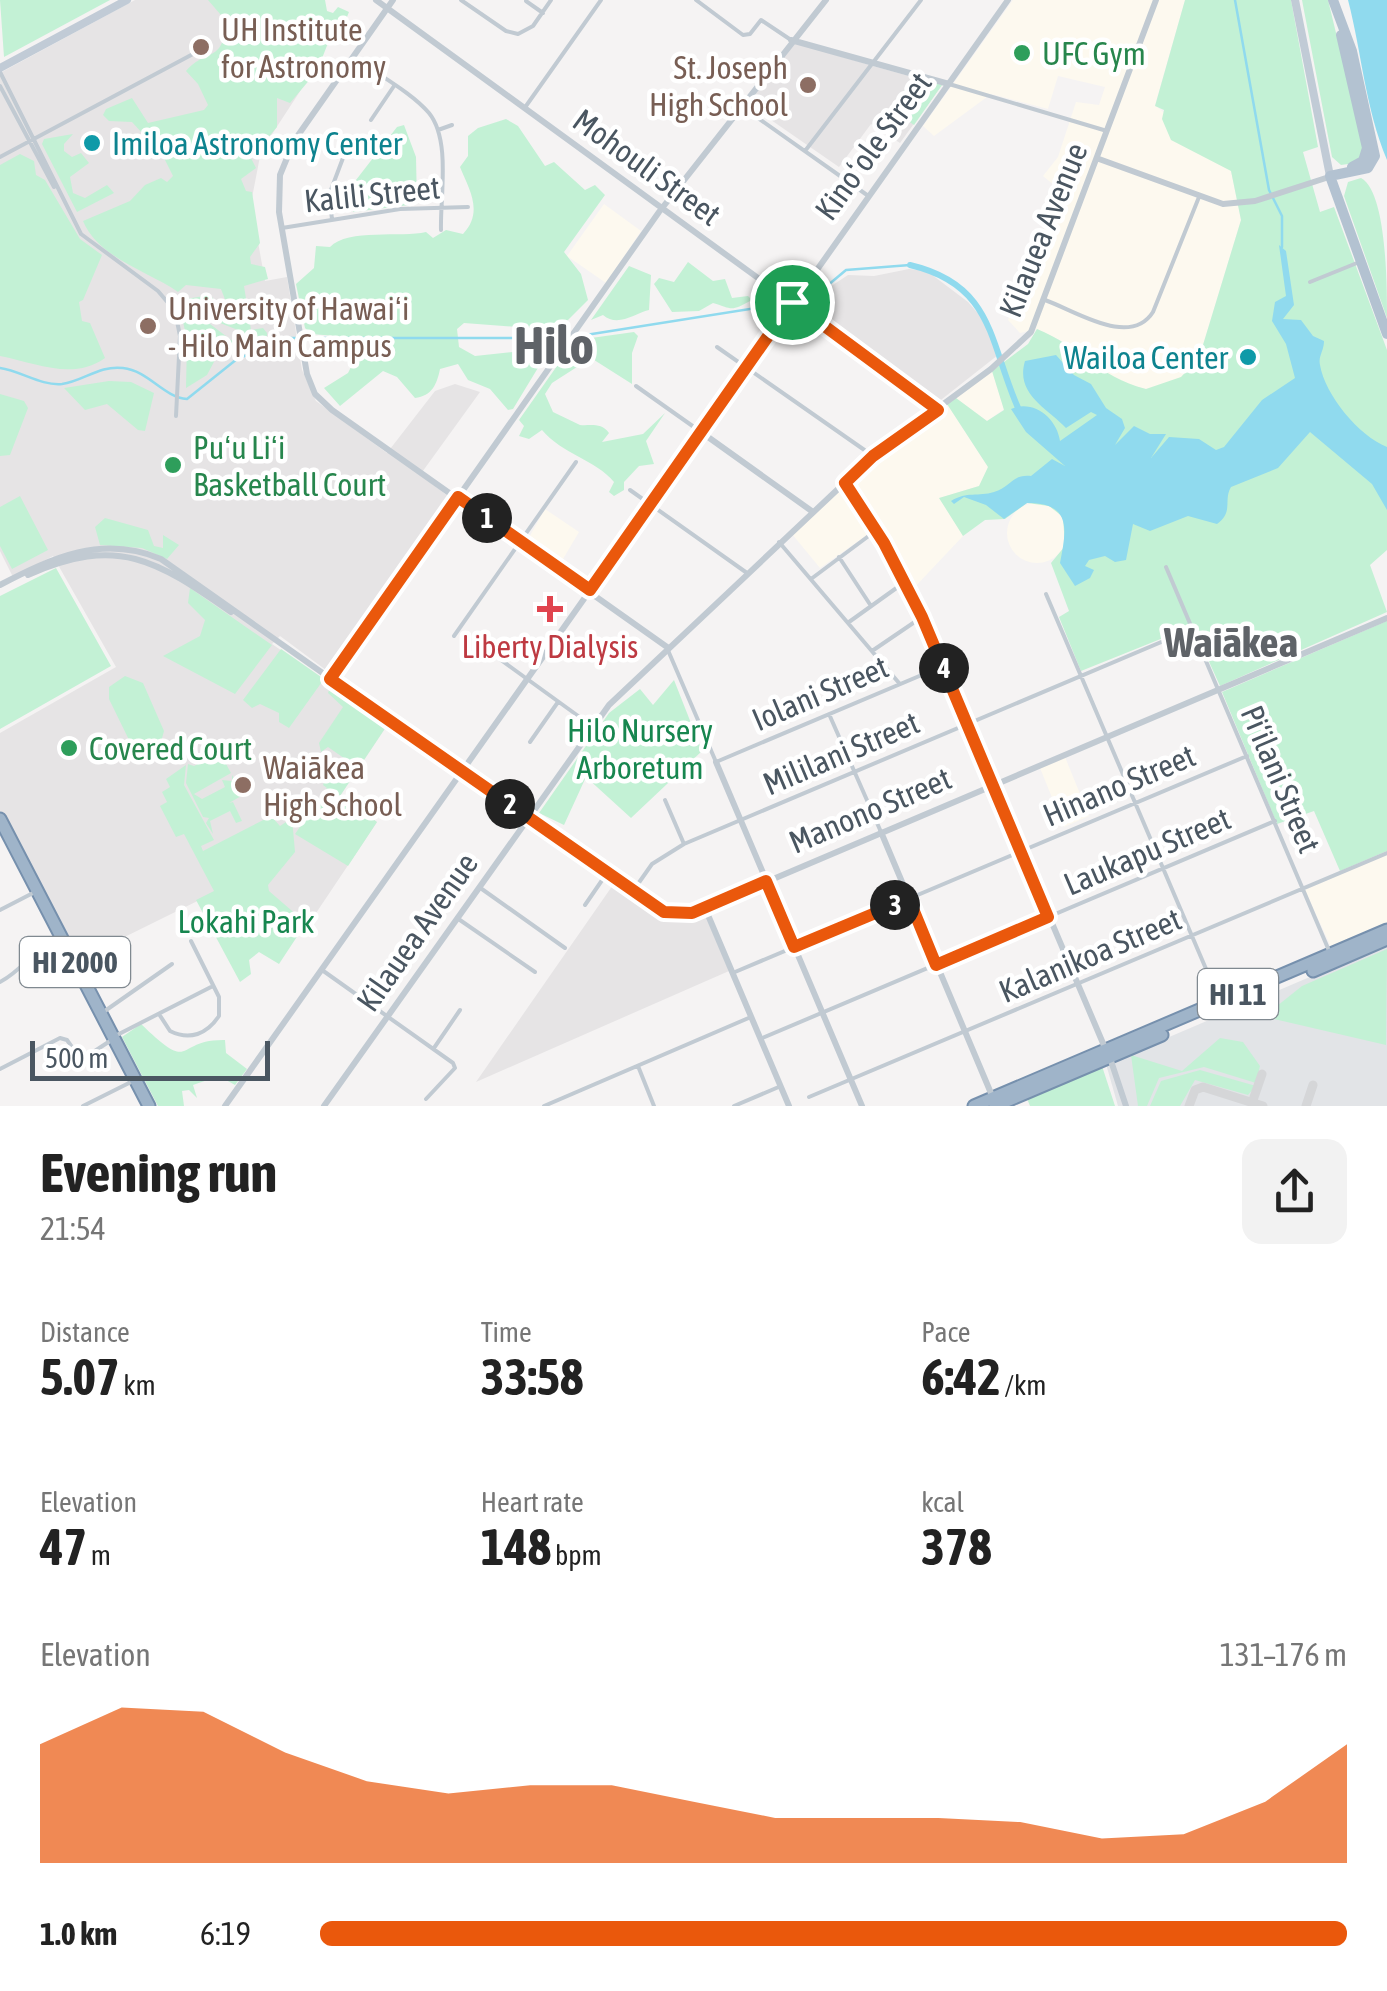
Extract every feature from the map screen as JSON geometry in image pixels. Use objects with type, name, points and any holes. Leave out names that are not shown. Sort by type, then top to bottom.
[{"type":"highway","name":"HI 2000","points":[[0,820],[149,1106]]},
{"type":"highway","name":"HI 11","points":[[974,1106],[995,1104],[1327,960],[1387,930]]},
{"type":"highway","name":"HI 11","points":[[1108,1054],[1220,1002],[1387,940]]},
{"type":"main road","points":[[0,70],[127,0]]},
{"type":"main road","points":[[1295,0],[1330,176],[1387,334]]},
{"type":"main road","points":[[1330,176],[1362,163],[1367,151],[1333,0]]},
{"type":"main road","points":[[1330,176],[1369,167],[1376,156],[1351,48],[1333,0]]},
{"type":"main road","points":[[1338,197],[1342,180],[1351,172]]},
{"type":"street","name":"Mohouli Street","points":[[376,0],[938,410]]},
{"type":"street","points":[[393,0],[286,158],[279,193],[282,228],[310,382],[323,403],[667,647],[862,1106]]},
{"type":"street","points":[[461,0],[514,34],[530,30],[552,0]]},
{"type":"street","points":[[524,108],[601,0]]},
{"type":"street","points":[[696,0],[742,35],[750,34],[761,20],[792,40],[1109,131]]},
{"type":"street","points":[[330,679],[662,208],[826,0]]},
{"type":"street","points":[[805,152],[921,0]]},
{"type":"street","name":"Kinoʻole Street","points":[[226,1106],[1008,0]]},
{"type":"street","name":"Kilauea Avenue","points":[[324,1106],[592,726],[667,647],[873,456],[992,369],[1031,332],[1156,0]]},
{"type":"street","points":[[526,1],[543,13]]},
{"type":"street","points":[[0,157],[194,54]]},
{"type":"street","points":[[353,56],[423,107],[438,130],[441,230]]},
{"type":"street","points":[[0,70],[31,140]]},
{"type":"street","points":[[0,86],[85,239],[158,291],[174,309],[180,336],[176,416]]},
{"type":"street","points":[[371,120],[394,86]]},
{"type":"street","points":[[741,106],[867,196]]},
{"type":"street","points":[[438,130],[452,125]]},
{"type":"street","points":[[332,219],[329,195],[342,158]]},
{"type":"street","points":[[1099,159],[1227,204],[1265,198],[1330,176]]},
{"type":"street","points":[[1045,300],[1122,329],[1143,324],[1153,312],[1199,197]]},
{"type":"street","name":"Kalili Street","points":[[282,228],[440,207],[468,208]]},
{"type":"street","points":[[1310,282],[1361,262]]},
{"type":"street","points":[[717,347],[873,456]]},
{"type":"street","points":[[636,386],[813,512]]},
{"type":"street","points":[[454,636],[576,462]]},
{"type":"street","points":[[845,483],[876,530],[922,617],[1108,1054],[1126,1106]]},
{"type":"street","points":[[630,490],[747,573]]},
{"type":"street","points":[[811,579],[876,530]]},
{"type":"street","points":[[779,542],[900,683]]},
{"type":"street","points":[[0,587],[68,559],[102,554],[136,556],[170,570],[297,654],[633,891],[672,915],[705,908],[789,1106]]},
{"type":"street","points":[[839,557],[871,606]]},
{"type":"street","name":"Pi‘ilani Street","points":[[1166,567],[1275,821],[1327,960]]},
{"type":"street","points":[[849,622],[904,582]]},
{"type":"street","points":[[1046,594],[1220,1002]]},
{"type":"street","points":[[872,651],[922,617]]},
{"type":"street","name":"Manono Street","points":[[705,908],[1387,618]]},
{"type":"street","name":"Mililani Street","points":[[633,891],[652,864],[684,844],[1192,628]]},
{"type":"street","points":[[494,655],[592,726]]},
{"type":"street","name":"Iolani Street","points":[[716,762],[943,666]]},
{"type":"street","points":[[530,742],[558,702]]},
{"type":"street","points":[[829,714],[995,1104]]},
{"type":"street","name":"Hinano Street","points":[[732,974],[1246,756]]},
{"type":"street","points":[[665,800],[684,844]]},
{"type":"street","name":"Laukapu Street","points":[[760,1038],[1275,821]]},
{"type":"street","name":"Kalanikoa Street","points":[[809,1097],[1387,853]]},
{"type":"street","points":[[585,905],[607,872]]},
{"type":"street","points":[[479,888],[565,948]]},
{"type":"street","points":[[0,910],[38,891]]},
{"type":"street","points":[[457,918],[535,972]]},
{"type":"street","points":[[0,982],[18,971],[32,952],[60,935]]},
{"type":"street","points":[[159,1014],[174,1034],[203,1032],[221,1010],[191,942]]},
{"type":"street","points":[[101,1014],[172,964]]},
{"type":"street","points":[[322,970],[454,1063],[454,1068],[426,1099]]},
{"type":"street","points":[[0,1069],[60,1038],[67,1040],[81,1060],[114,1038],[213,986]]},
{"type":"street","points":[[433,1048],[460,1010]]},
{"type":"street","points":[[544,1106],[751,1017]]},
{"type":"street","points":[[638,1066],[654,1106]]},
{"type":"street","points":[[83,1106],[135,1080]]},
{"type":"street","points":[[734,1106],[781,1086]]},
{"type":"shaded area","name":"University of Hawaiʻi - Hilo Main Campus","points":[[135,0],[218,0],[310,76],[261,151],[251,203],[265,281],[287,277],[302,370],[316,401],[387,453],[435,391],[455,384],[480,392],[420,475],[452,499],[330,673],[280,636],[272,644],[388,724],[340,796],[377,822],[308,925],[244,878],[76,961],[0,812],[0,733],[116,667],[53,556],[13,577],[0,551],[0,73]]},
{"type":"shaded area","points":[[1013,0],[1185,0],[1155,105],[1231,171],[1241,220],[1199,358],[1182,377],[1162,386],[1146,389],[1123,383],[1089,365],[1078,349],[1037,329],[1020,333],[1008,320],[1047,222],[1066,195],[1043,176],[1058,157],[1076,102],[1099,105],[1105,87],[1058,76],[1048,109],[991,94],[934,136],[923,126]]},
{"type":"shaded area","points":[[795,43],[942,85],[900,143],[871,124],[839,167],[748,104]]},
{"type":"shaded area","points":[[604,204],[641,231],[606,283],[567,256]]},
{"type":"shaded area","points":[[909,269],[927,271],[968,302],[983,319],[998,355],[937,403],[804,304],[848,275],[874,276]]},
{"type":"shaded area","points":[[992,371],[1004,409],[987,421],[956,398]]},
{"type":"shaded area","points":[[947,404],[988,467],[986,478],[979,486],[940,498],[963,536],[912,590],[848,482]]},
{"type":"shaded area","points":[[844,485],[874,530],[820,568],[792,534]]},
{"type":"shaded area","points":[[1037,503],[1058,512],[1067,533],[1058,554],[1037,563],[1016,554],[1007,533],[1016,512]]},
{"type":"shaded area","points":[[545,509],[579,532],[560,564],[527,541]]},
{"type":"shaded area","points":[[1065,757],[1089,816],[1064,827],[1040,768]]},
{"type":"shaded area","points":[[1387,854],[1387,927],[1332,949],[1305,890]]},
{"type":"shaded area","points":[[615,882],[668,918],[680,920],[704,912],[729,971],[476,1082]]},
{"type":"shaded area","points":[[1387,944],[1387,1106],[1118,1106],[1106,1064]]},
{"type":"green space","points":[[0,0],[110,0],[4,57]]},
{"type":"green space","points":[[208,0],[325,0],[327,11],[333,13],[338,7],[349,12],[340,34],[332,33],[317,71],[290,103],[277,98],[277,127],[251,158],[256,168],[241,179],[246,191],[252,192],[260,243],[250,257],[251,264],[265,267],[268,279],[244,286],[251,330],[263,328],[267,333],[267,338],[253,344],[246,341],[243,332],[215,321],[186,299],[210,295],[222,309],[226,302],[221,289],[186,285],[178,292],[112,254],[90,234],[83,221],[130,201],[145,185],[161,178],[167,182],[173,176],[152,134],[143,134],[132,122],[109,121],[103,115],[106,109],[132,98],[148,123],[204,110],[208,105],[198,84],[186,71],[217,50],[227,22]]},
{"type":"green space","points":[[1185,0],[1291,0],[1318,147],[1303,152],[1320,212],[1334,207],[1387,350],[1387,550],[1370,565],[1387,612],[1220,686],[1193,626],[1081,671],[1059,617],[1069,611],[1051,563],[1065,546],[1063,517],[1049,506],[1027,503],[1005,519],[985,520],[963,536],[939,498],[979,486],[988,467],[947,404],[956,398],[987,421],[1004,410],[992,371],[1028,344],[1037,329],[1114,377],[1146,389],[1181,377],[1199,358],[1241,220],[1231,171],[1171,140],[1162,119],[1164,110],[1155,106]]},
{"type":"green space","points":[[1302,0],[1328,0],[1363,144],[1363,155],[1355,163],[1341,165],[1332,157]]},
{"type":"green space","points":[[914,77],[942,85],[914,125],[891,109]]},
{"type":"green space","points":[[506,119],[518,126],[545,166],[554,162],[585,190],[595,185],[605,195],[564,252],[581,274],[588,300],[558,330],[464,323],[457,329],[459,347],[475,356],[550,348],[513,409],[508,410],[490,389],[468,380],[458,364],[440,369],[433,388],[415,398],[397,377],[383,371],[340,406],[324,388],[348,373],[355,359],[326,344],[337,342],[336,336],[311,334],[305,328],[296,284],[314,268],[316,246],[330,247],[362,235],[426,232],[433,238],[446,230],[463,234],[474,209],[460,167],[468,156],[468,136],[478,128]]},
{"type":"green space","points":[[404,125],[416,157],[417,204],[353,212],[356,180],[397,127]]},
{"type":"green space","points":[[73,134],[64,144],[64,151],[72,157],[81,153],[89,163],[70,177],[73,193],[85,198],[107,185],[114,193],[77,212],[42,144],[44,139]]},
{"type":"green space","points":[[20,154],[34,161],[36,175],[45,180],[80,239],[102,255],[79,302],[82,321],[90,323],[105,358],[93,365],[54,368],[0,356],[0,165]]},
{"type":"green space","points":[[1361,178],[1370,187],[1381,220],[1387,318],[1344,196],[1348,182]]},
{"type":"green space","points":[[688,262],[713,281],[725,279],[732,298],[748,296],[752,300],[735,308],[713,303],[699,311],[672,312],[654,284],[659,278],[674,282]]},
{"type":"green space","points":[[629,266],[651,275],[649,310],[620,320],[603,315],[591,320]]},
{"type":"green space","points":[[185,305],[239,346],[231,355],[216,358],[207,375],[186,388],[187,340],[180,308]]},
{"type":"green space","points":[[634,332],[638,336],[632,353],[632,384],[591,358],[552,383],[545,394],[553,412],[580,425],[606,430],[609,433],[602,442],[643,434],[665,413],[646,441],[654,464],[639,466],[624,482],[624,490],[614,496],[609,492],[614,482],[607,474],[542,430],[529,439],[519,436],[524,426],[519,420],[571,346],[584,339]]},
{"type":"green space","points":[[131,382],[154,393],[145,431],[138,430],[107,404],[85,410],[64,388]]},
{"type":"green space","points":[[0,394],[24,401],[28,408],[10,455],[0,456]]},
{"type":"green space","points":[[20,496],[48,550],[12,569],[0,546],[0,507]]},
{"type":"green space","points":[[105,518],[148,530],[154,546],[163,548],[163,535],[179,545],[167,559],[142,548],[100,545],[95,527]]},
{"type":"green space","points":[[56,568],[111,666],[0,729],[0,596]]},
{"type":"green space","points":[[190,588],[272,645],[235,694],[163,656],[200,636],[205,620],[188,603]]},
{"type":"green space","points":[[1387,621],[1387,851],[1340,871],[1314,811],[1277,824],[1222,692]]},
{"type":"green space","points":[[281,649],[324,679],[289,728],[279,722],[279,713],[260,704],[252,708],[243,700]]},
{"type":"green space","points":[[125,676],[143,683],[164,731],[161,742],[149,750],[131,744],[109,699],[109,687]]},
{"type":"green space","name":"Hilo Nursery Arboretum","points":[[674,680],[702,751],[631,818],[586,777],[564,825],[539,813],[609,713],[640,689],[653,705]]},
{"type":"green space","points":[[331,685],[388,724],[340,796],[377,822],[348,866],[295,834],[327,788],[323,785],[327,775],[318,766],[339,780],[351,763],[328,747],[321,752],[319,743],[343,707],[328,693]]},
{"type":"green space","points":[[220,753],[231,773],[194,794],[202,799],[225,787],[222,780],[232,781],[232,775],[243,795],[229,803],[233,802],[242,821],[236,823],[230,811],[210,821],[213,834],[206,823],[209,818],[203,817],[186,783],[188,764],[194,766]]},
{"type":"green space","name":"Lokahi Park","points":[[186,765],[184,785],[214,840],[201,846],[203,851],[271,816],[280,826],[292,818],[295,852],[268,885],[269,891],[306,923],[279,964],[259,952],[249,960],[251,974],[240,982],[196,900],[214,891],[184,834],[176,837],[160,806],[167,802],[162,792],[170,787],[166,779]]},
{"type":"green space","points":[[1387,949],[1386,1045],[1274,1019],[1272,1010],[1302,986]]},
{"type":"green space","points":[[141,1024],[178,1052],[225,1040],[226,1053],[247,1069],[235,1085],[219,1076],[193,1085],[197,1098],[189,1090],[182,1091],[184,1106],[158,1106],[122,1037]]},
{"type":"green space","points":[[1220,1038],[1243,1042],[1260,1066],[1256,1083],[1204,1067],[1159,1078],[1147,1106],[1138,1106],[1131,1055],[1182,1071]]},
{"type":"green space","points":[[1102,1066],[1115,1106],[1030,1106],[1026,1096]]},
{"type":"green space","points":[[1200,1070],[1256,1086],[1248,1095],[1195,1080],[1180,1106],[1150,1106],[1161,1081]]},
{"type":"water","points":[[1348,0],[1387,0],[1387,160],[1369,100]]},
{"type":"water","points":[[1279,245],[1286,251],[1294,305],[1283,319],[1301,320],[1313,336],[1324,341],[1320,362],[1323,377],[1336,401],[1365,434],[1387,447],[1387,510],[1372,484],[1310,432],[1278,468],[1231,487],[1227,510],[1217,524],[1188,516],[1150,531],[1133,524],[1126,560],[1115,562],[1105,556],[1089,560],[1085,566],[1094,570],[1090,578],[1075,586],[1060,563],[1063,521],[1052,508],[1027,503],[1004,519],[986,505],[964,497],[954,504],[951,501],[962,496],[1000,490],[1020,477],[1031,476],[1052,459],[1065,466],[1026,432],[1011,409],[1028,407],[1043,413],[1054,425],[1060,441],[1097,415],[1091,412],[1066,428],[1029,391],[1023,373],[1025,361],[1056,355],[1074,375],[1091,384],[1106,408],[1122,419],[1125,428],[1115,445],[1134,426],[1150,434],[1166,434],[1151,458],[1169,437],[1199,439],[1216,450],[1224,447],[1262,400],[1295,378],[1286,344],[1272,321],[1275,302],[1286,296]]},
{"type":"waterway","points":[[1235,0],[1269,190],[1282,216],[1282,247]]},
{"type":"waterway","points":[[803,300],[815,296],[846,270],[910,265]]},
{"type":"waterway","points":[[910,265],[938,274],[974,302],[994,340],[1019,410]]},
{"type":"waterway","points":[[573,337],[781,304]]},
{"type":"waterway","points":[[0,368],[54,384],[123,368],[187,399],[237,359],[290,338],[565,338]]},
{"type":"taxiway","points":[[1252,1103],[1262,1074]]},
{"type":"taxiway","points":[[1306,1106],[1313,1085]]},
{"type":"taxiway","points":[[1189,1106],[1195,1090],[1203,1087],[1263,1106]]},
{"type":"place","name":"UH Institute for Astronomy","points":[[201,47]]},
{"type":"place","name":"UFC Gym","points":[[1022,53]]},
{"type":"place","name":"St. Joseph High School","points":[[808,85]]},
{"type":"place","name":"Imiloa Astronomy Center","points":[[92,143]]},
{"type":"place","name":"University of Hawaiʻi - Hilo Main Campus","points":[[148,326]]},
{"type":"place","name":"Wailoa Center","points":[[1248,357]]},
{"type":"place","name":"Puʻu Liʻi Basketball Court","points":[[173,465]]},
{"type":"place","name":"Liberty Dialysis","points":[[550,609]]},
{"type":"place","name":"Covered Court","points":[[69,748]]},
{"type":"place","name":"Waiākea High School","points":[[243,785]]},
{"type":"district","name":"Hilo","points":[[554,345]]},
{"type":"district","name":"Waiākea","points":[[1231,642]]},
{"type":"route","points":[[792,302],[938,410],[873,456],[845,483],[884,543],[922,617],[1048,917],[936,965],[909,899],[794,947],[766,881],[692,913],[664,912],[330,679],[458,497],[590,590],[792,302]]}]
